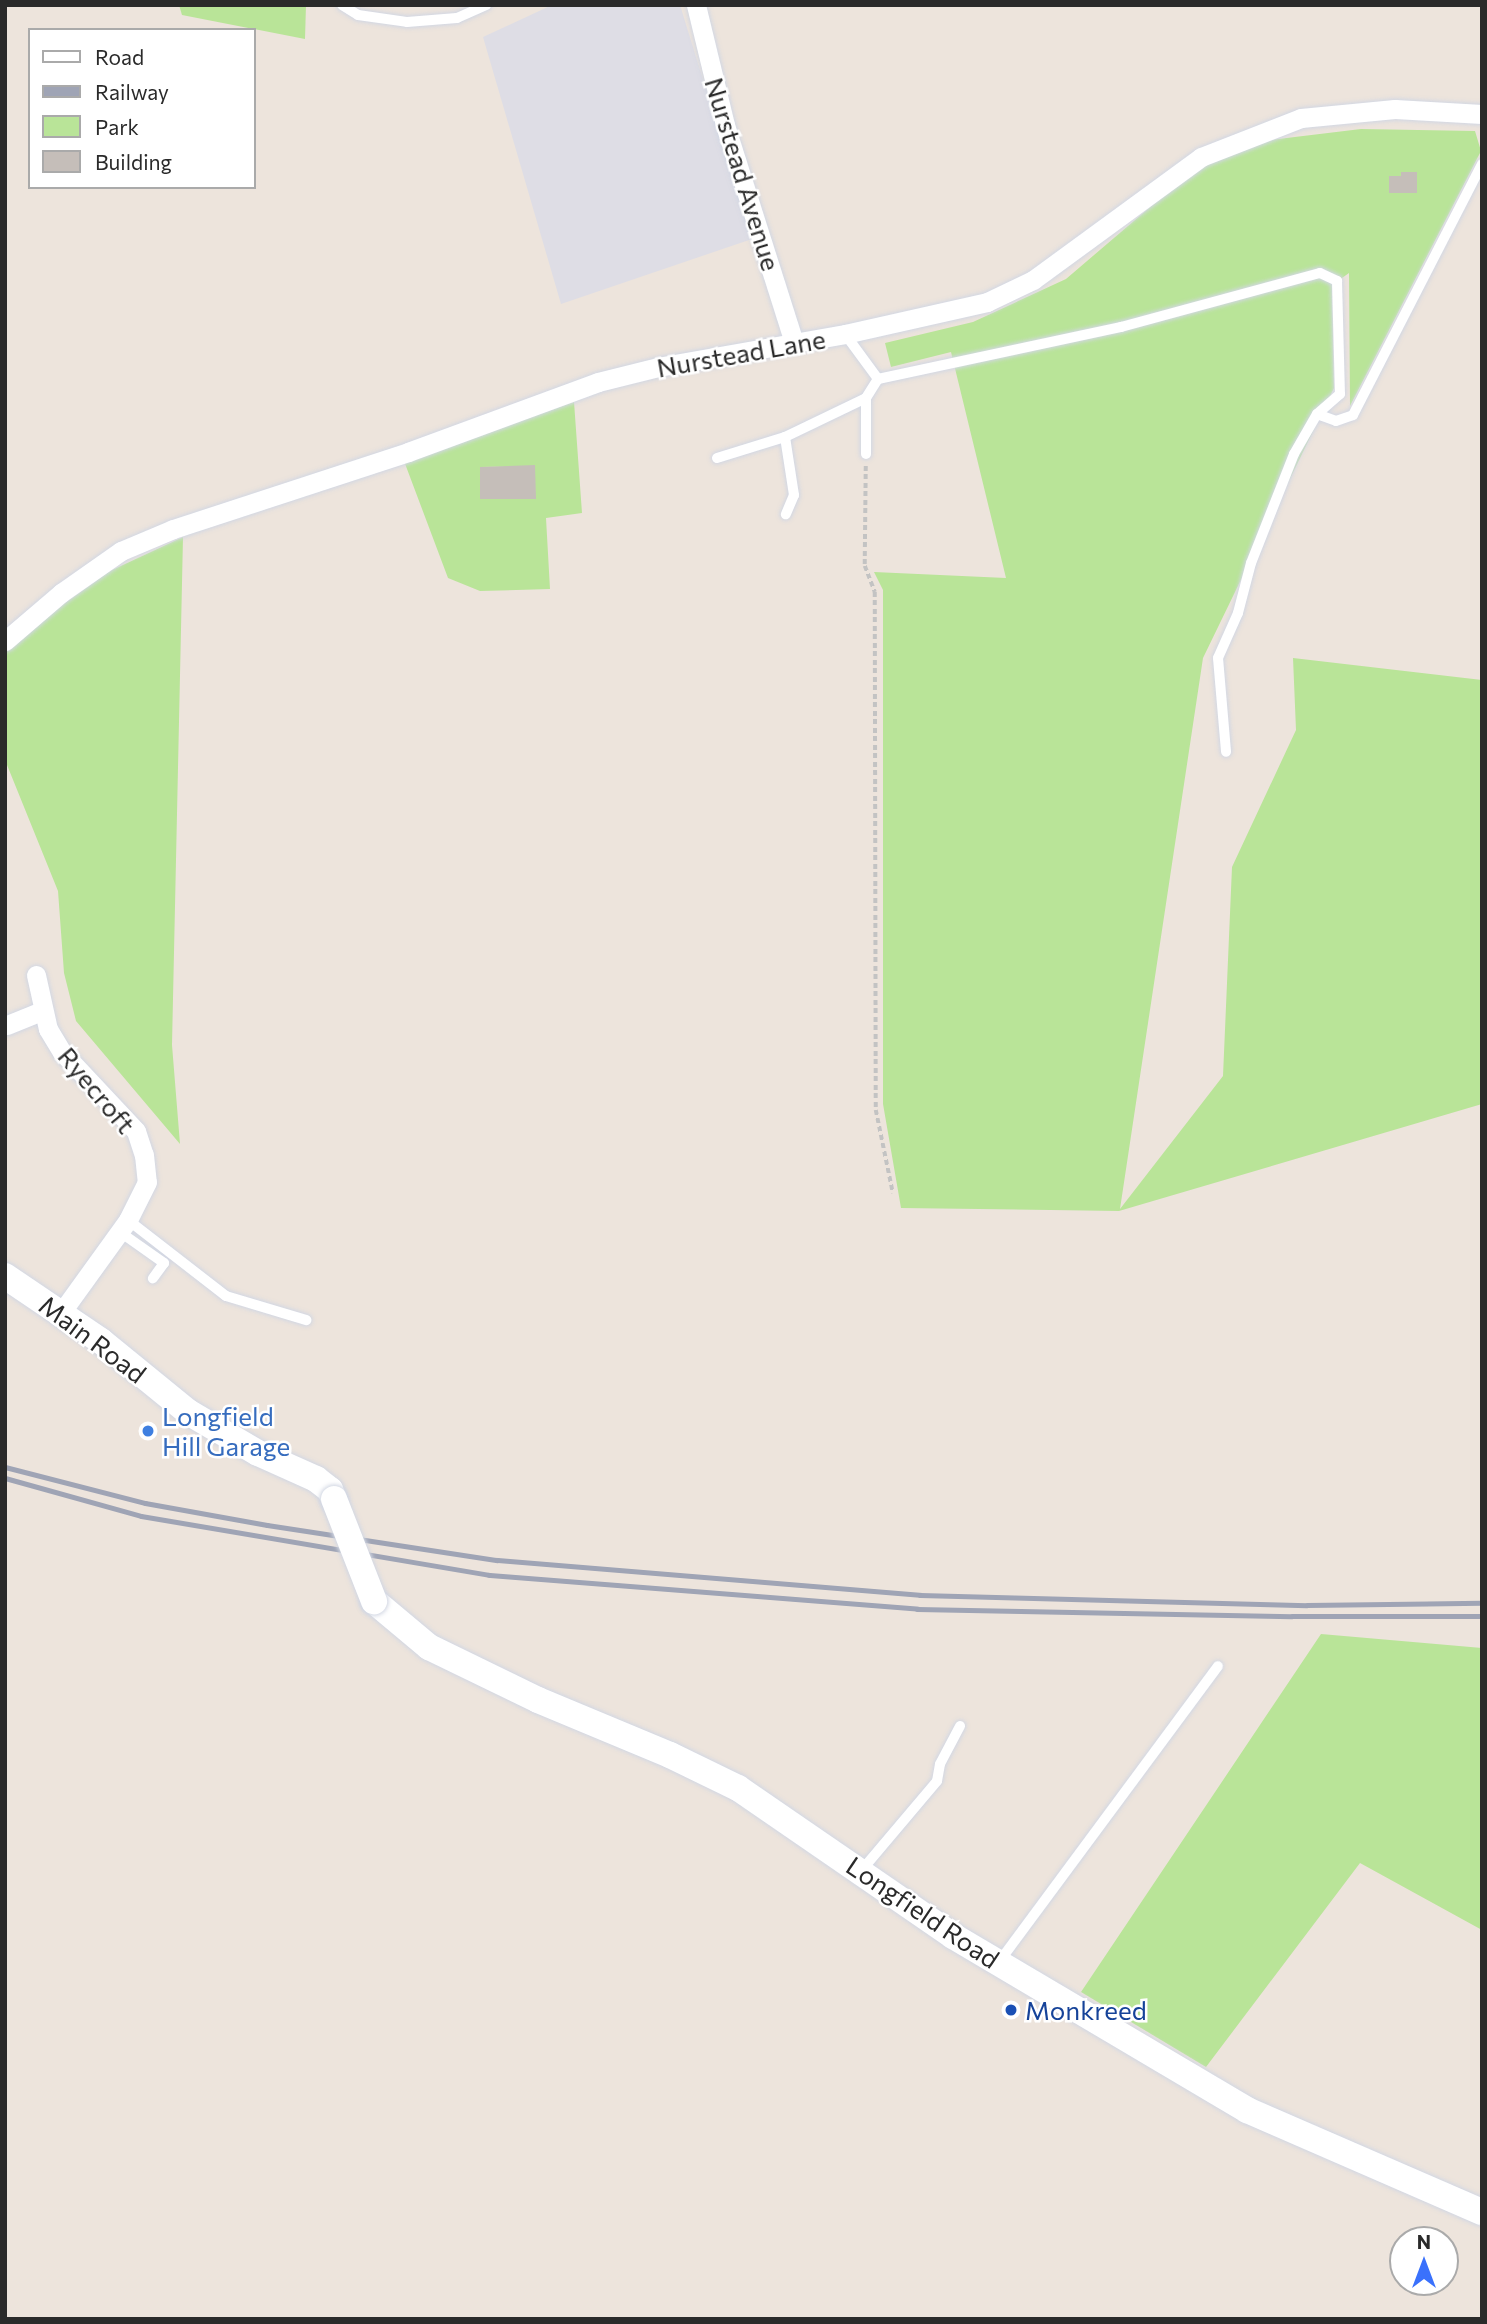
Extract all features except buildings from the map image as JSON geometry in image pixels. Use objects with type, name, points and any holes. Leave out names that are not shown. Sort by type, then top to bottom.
[{"type":"main road","name":"Main Road","points":[[5,1276],[61,1312],[188,1412],[258,1453],[316,1479],[330,1490],[374,1601]]},
{"type":"main road","name":"Longfield Road","points":[[374,1601],[429,1647],[538,1700],[670,1755],[738,1788],[999,1963],[1247,2110],[1482,2212]]},
{"type":"street","name":"Nurstead Avenue","points":[[696,5],[725,125],[793,342]]},
{"type":"street","name":"Nurstead Lane","points":[[5,641],[61,593],[121,551],[173,529],[408,452],[598,382],[845,334],[987,302],[1033,280],[1201,157],[1301,118],[1395,109],[1482,114]]},
{"type":"street","name":"Ryecroft","points":[[36,975],[42,1011],[62,1052],[136,1131],[145,1155],[147,1182],[124,1226],[61,1312]]},
{"type":"street","points":[[7,1025],[42,1011]]},
{"type":"lane","points":[[342,5],[358,15],[407,22],[457,18],[486,5]]},
{"type":"lane","points":[[1317,414],[1336,421],[1353,415],[1482,164]]},
{"type":"lane","points":[[866,454],[866,398],[878,379],[1121,327],[1320,273],[1337,281],[1339,394],[1317,414],[1294,454],[1251,563],[1238,613],[1218,658],[1226,752]]},
{"type":"lane","points":[[845,334],[878,379]]},
{"type":"lane","points":[[718,458],[785,436],[866,398]]},
{"type":"lane","points":[[785,436],[793,495],[786,514]]},
{"type":"lane","points":[[124,1226],[164,1263],[153,1278]]},
{"type":"lane","points":[[124,1226],[226,1296],[306,1320]]},
{"type":"lane","points":[[999,1963],[1218,1666]]},
{"type":"lane","points":[[860,1871],[937,1781],[940,1764],[960,1726]]},
{"type":"path","points":[[866,454],[865,566],[875,592],[876,1110],[893,1193]]},
{"type":"shaded area","points":[[552,5],[680,5],[752,239],[561,304],[483,37]]},
{"type":"green space","points":[[179,5],[306,5],[305,39],[256,28],[182,15]]},
{"type":"green space","points":[[1361,129],[1475,131],[1481,151],[1350,406],[1349,273],[1332,285],[1334,388],[1203,658],[1120,1209],[1223,1076],[1232,867],[1296,730],[1293,658],[1482,680],[1482,1104],[1119,1211],[901,1208],[883,1104],[883,590],[874,572],[1006,578],[951,352],[891,367],[885,343],[973,322],[1066,279],[1197,167],[1270,140]],"holes":[[[1402,172],[1417,172],[1416,193],[1389,192],[1389,176],[1401,176]]]},
{"type":"green space","points":[[574,402],[582,513],[546,518],[550,589],[480,591],[448,578],[404,461]],"holes":[[[535,466],[480,499],[480,467]]]},
{"type":"green space","points":[[183,537],[172,1045],[180,1144],[76,1021],[64,973],[58,891],[5,760],[5,652],[51,613],[110,571]]},
{"type":"green space","points":[[1321,1634],[1482,1648],[1482,1930],[1360,1863],[1206,2067],[1081,1992]]},
{"type":"railway","points":[[5,1467],[145,1503],[267,1525],[497,1560],[920,1595],[1307,1605],[1482,1603]]},
{"type":"railway","points":[[5,1478],[141,1516],[489,1575],[917,1609],[1292,1616],[1482,1616]]},
{"type":"place","name":"Longfield Hill Garage","points":[[148,1431]]},
{"type":"place","name":"Monkreed","points":[[1011,2010]]}]
